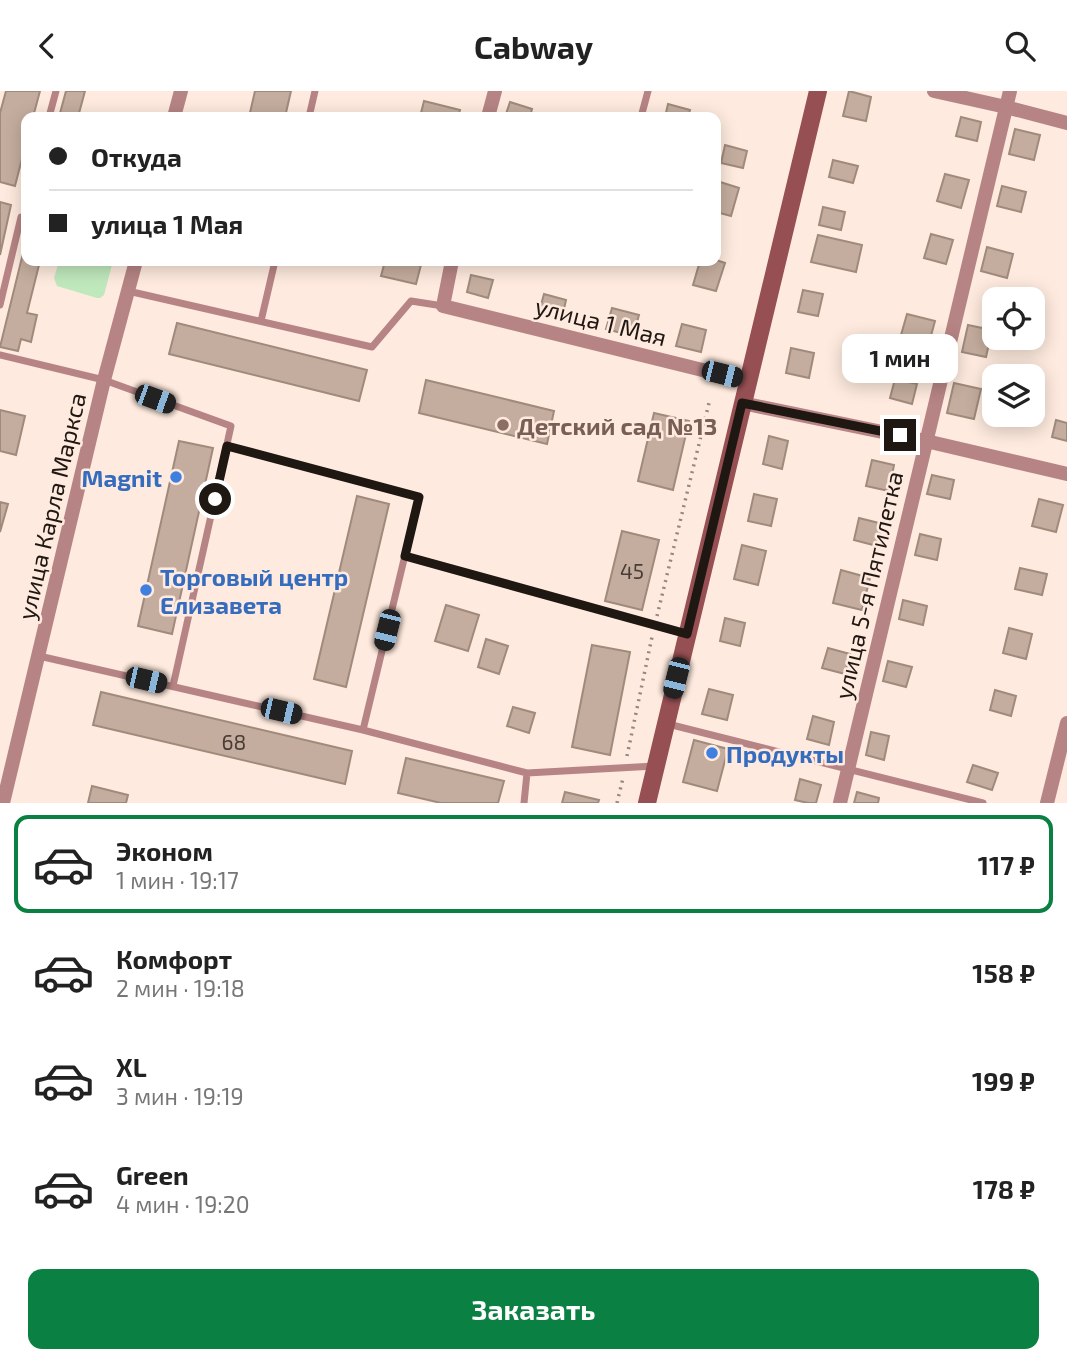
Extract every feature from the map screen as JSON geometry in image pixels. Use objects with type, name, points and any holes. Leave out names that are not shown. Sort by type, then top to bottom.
[{"type":"street","points":[[175,112],[181,91]]},
{"type":"street","points":[[489,112],[495,91]]},
{"type":"street","points":[[647,803],[818,91]]},
{"type":"street","points":[[934,91],[1067,123]]},
{"type":"street","name":"улица 5-я Пятилетка","points":[[839,803],[1010,91]]},
{"type":"street","name":"улица Карла Маркса","points":[[3,803],[104,380],[135,266]]},
{"type":"street","points":[[443,306],[451,266]]},
{"type":"street","name":"улица 1 Мая","points":[[443,306],[747,381]]},
{"type":"street","points":[[742,403],[926,441],[1067,474]]},
{"type":"street","points":[[1047,803],[1067,723]]},
{"type":"lane","points":[[50,112],[56,91]]},
{"type":"lane","points":[[310,112],[315,91]]},
{"type":"lane","points":[[642,112],[648,91]]},
{"type":"lane","points":[[0,305],[21,217]]},
{"type":"lane","points":[[261,321],[274,266]]},
{"type":"lane","points":[[128,291],[372,347],[411,302],[443,306]]},
{"type":"lane","points":[[0,355],[104,380],[231,426],[173,686]]},
{"type":"lane","points":[[227,446],[419,497],[363,730]]},
{"type":"lane","points":[[405,556],[687,634]]},
{"type":"lane","points":[[38,656],[363,730],[527,773],[656,766]]},
{"type":"lane","points":[[665,723],[983,803]]},
{"type":"lane","points":[[524,803],[527,773]]},
{"type":"path","points":[[617,803],[655,625],[709,403]]},
{"type":"green space","points":[[58,266],[112,266],[104,295],[100,298],[57,286],[54,278]]},
{"type":"building","points":[[6,91],[40,91],[34,112],[21,112],[21,163],[15,186],[0,182],[0,113]]},
{"type":"building","points":[[66,91],[85,91],[79,112],[60,112]]},
{"type":"building","points":[[255,91],[291,91],[286,112],[250,112]]},
{"type":"building","points":[[849,91],[871,97],[866,121],[843,116]]},
{"type":"building","points":[[424,101],[460,110],[459,112],[421,112]]},
{"type":"building","points":[[510,102],[532,109],[531,112],[507,112]]},
{"type":"building","points":[[668,104],[690,110],[689,112],[666,112]]},
{"type":"building","points":[[961,117],[981,122],[977,141],[956,136]]},
{"type":"building","points":[[1015,129],[1040,135],[1034,160],[1009,154]]},
{"type":"building","points":[[725,145],[747,151],[743,168],[721,163]]},
{"type":"building","points":[[833,160],[858,166],[853,183],[829,177]]},
{"type":"building","points":[[945,174],[969,180],[961,208],[937,201]]},
{"type":"building","points":[[721,182],[739,188],[731,216],[721,213]]},
{"type":"building","points":[[1002,186],[1026,192],[1021,212],[997,206]]},
{"type":"building","points":[[0,202],[11,205],[0,255]]},
{"type":"building","points":[[823,207],[845,212],[841,230],[819,225]]},
{"type":"building","points":[[931,234],[953,240],[946,264],[924,258]]},
{"type":"building","points":[[818,235],[862,245],[856,272],[811,262]]},
{"type":"building","points":[[987,247],[1013,254],[1007,278],[981,271]]},
{"type":"building","points":[[21,261],[21,266],[39,266],[27,313],[37,315],[31,342],[21,339],[18,351],[0,347]]},
{"type":"building","points":[[721,262],[725,263],[716,291],[693,285],[699,266],[721,266]]},
{"type":"building","points":[[384,266],[421,266],[416,284],[381,276]]},
{"type":"building","points":[[471,275],[493,280],[488,298],[467,292]]},
{"type":"building","points":[[803,290],[823,294],[818,316],[798,312]]},
{"type":"building","points":[[544,294],[566,300],[562,318],[539,312]]},
{"type":"building","points":[[612,308],[639,315],[633,336],[606,329]]},
{"type":"building","points":[[907,314],[935,321],[929,343],[901,335]]},
{"type":"building","points":[[177,323],[367,370],[359,401],[169,354]]},
{"type":"building","points":[[682,324],[706,330],[701,352],[676,346]]},
{"type":"building","points":[[968,325],[982,328],[982,350],[988,350],[986,357],[962,352]]},
{"type":"building","points":[[791,348],[814,353],[809,378],[786,373]]},
{"type":"building","points":[[895,379],[917,384],[912,404],[890,398]]},
{"type":"building","points":[[426,380],[554,411],[547,444],[419,413]]},
{"type":"building","points":[[954,383],[981,389],[974,419],[947,413]]},
{"type":"building","points":[[0,410],[25,416],[16,455],[0,451]]},
{"type":"building","points":[[654,413],[689,421],[673,490],[638,481]]},
{"type":"building","points":[[1056,420],[1067,423],[1067,441],[1052,437]]},
{"type":"building","points":[[769,436],[788,441],[782,469],[763,464]]},
{"type":"building","points":[[179,441],[213,448],[172,634],[138,626]]},
{"type":"building","points":[[872,460],[894,465],[889,491],[866,486]]},
{"type":"building","points":[[932,475],[954,480],[950,499],[927,494]]},
{"type":"building","points":[[754,494],[777,499],[771,526],[748,521]]},
{"type":"building","points":[[357,496],[389,504],[346,687],[314,679]]},
{"type":"building","points":[[1039,499],[1063,505],[1056,532],[1032,526]]},
{"type":"building","points":[[0,502],[8,504],[0,532]]},
{"type":"building","points":[[859,518],[883,524],[877,546],[854,540]]},
{"type":"building","points":[[622,531],[659,540],[642,610],[605,601]]},
{"type":"building","points":[[920,534],[941,539],[937,560],[915,555]]},
{"type":"building","points":[[742,545],[766,551],[758,585],[734,579]]},
{"type":"building","points":[[1020,568],[1047,574],[1042,595],[1015,589]]},
{"type":"building","points":[[841,570],[870,578],[862,610],[833,603]]},
{"type":"building","points":[[903,600],[927,606],[923,625],[899,619]]},
{"type":"building","points":[[446,605],[479,615],[468,651],[435,641]]},
{"type":"building","points":[[725,618],[745,623],[740,646],[720,641]]},
{"type":"building","points":[[1009,628],[1032,634],[1026,659],[1003,653]]},
{"type":"building","points":[[486,639],[508,646],[499,674],[478,667]]},
{"type":"building","points":[[592,645],[630,652],[610,755],[572,747]]},
{"type":"building","points":[[828,648],[850,654],[845,674],[822,668]]},
{"type":"building","points":[[888,661],[912,667],[906,687],[883,681]]},
{"type":"building","points":[[709,689],[733,695],[727,720],[702,714]]},
{"type":"building","points":[[995,690],[1016,696],[1011,716],[990,710]]},
{"type":"building","points":[[101,692],[352,751],[345,784],[93,725]]},
{"type":"building","points":[[513,707],[535,713],[529,733],[507,726]]},
{"type":"building","points":[[813,716],[834,722],[829,745],[807,739]]},
{"type":"building","points":[[871,732],[889,736],[884,760],[866,755]]},
{"type":"building","points":[[694,740],[728,749],[717,791],[683,782]]},
{"type":"building","points":[[406,758],[504,781],[498,803],[441,803],[398,793]]},
{"type":"building","points":[[973,765],[998,773],[992,790],[967,782]]},
{"type":"building","points":[[800,779],[821,785],[816,803],[795,800]]},
{"type":"building","points":[[92,786],[128,795],[126,803],[88,803]]},
{"type":"building","points":[[565,792],[599,800],[598,803],[562,803]]},
{"type":"building","points":[[857,792],[879,798],[878,803],[854,803]]},
{"type":"place","name":"Детский сад №13","points":[[503,425]]},
{"type":"place","name":"Magnit","points":[[176,477]]},
{"type":"place","name":"Торговый центр Елизавета","points":[[146,590]]},
{"type":"place","name":"Продукты","points":[[712,753]]},
{"type":"route","points":[[215,499],[227,446],[419,497],[405,556],[687,634],[742,403],[900,435]]}]
